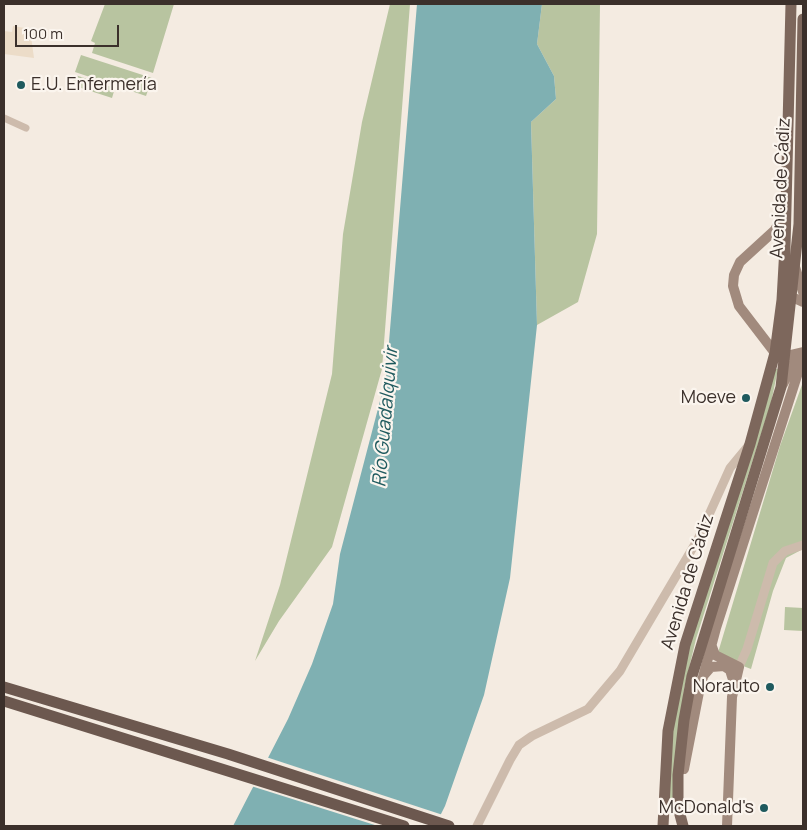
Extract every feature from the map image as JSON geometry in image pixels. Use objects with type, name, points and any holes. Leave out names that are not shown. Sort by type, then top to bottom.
[{"type":"highway","points":[[7,687],[228,754],[449,826]]},
{"type":"highway","points":[[4,700],[404,826]]},
{"type":"main road","name":"Avenida de Cádiz","points":[[791,4],[786,206],[793,300]]},
{"type":"main road","name":"Avenida de Cádiz","points":[[663,826],[666,750],[677,679],[697,605],[780,355],[793,300],[799,224],[803,19]]},
{"type":"main road","name":"Avenida de Cádiz","points":[[781,387],[780,355],[739,306],[733,286],[734,275],[740,262],[775,230],[782,219],[786,206]]},
{"type":"main road","points":[[795,267],[803,292]]},
{"type":"main road","name":"Avenida de Cádiz","points":[[683,826],[678,807],[681,750],[692,676],[781,387],[802,354]]},
{"type":"main road","name":"Avenida de Cádiz","points":[[678,807],[687,751],[711,644],[802,354]]},
{"type":"main road","points":[[780,355],[802,354]]},
{"type":"main road","name":"Avenida de Cádiz","points":[[749,524],[748,502],[752,479]]},
{"type":"main road","points":[[711,644],[715,655],[734,666]]},
{"type":"main road","points":[[702,681],[711,667],[720,665],[734,666]]},
{"type":"main road","points":[[727,826],[734,666]]},
{"type":"street","points":[[4,118],[26,128]]},
{"type":"street","points":[[477,826],[519,745],[532,736],[588,709],[620,671],[704,528],[730,468],[750,444]]},
{"type":"street","points":[[734,666],[749,643],[770,569],[777,556],[793,547],[803,546]]},
{"type":"green space","points":[[105,4],[174,4],[153,73],[92,53],[95,43],[91,41]]},
{"type":"green space","points":[[390,4],[410,4],[382,369],[332,547],[279,621],[255,661],[280,585],[332,374],[343,234],[362,122]]},
{"type":"green space","points":[[542,4],[600,4],[597,234],[578,302],[537,325],[531,122],[556,99],[554,76],[537,44]]},
{"type":"green space","points":[[81,55],[152,78],[146,96],[75,72]]},
{"type":"green space","points":[[75,75],[115,88],[112,98],[72,85]]},
{"type":"green space","points":[[775,369],[778,369],[771,403],[696,639],[684,689],[674,812],[668,812],[670,746],[686,657]]},
{"type":"green space","points":[[803,382],[803,549],[786,558],[773,591],[751,669],[717,656],[780,446]]},
{"type":"green space","points":[[785,607],[803,608],[803,631],[784,630]]},
{"type":"shaded area","points":[[13,26],[30,29],[34,58],[4,54],[4,31],[12,32]]},
{"type":"water","name":"Río Guadalquivir","points":[[417,4],[542,4],[537,44],[554,76],[556,99],[531,122],[537,325],[510,578],[484,695],[445,806],[435,826],[233,826],[288,719],[312,664],[333,604],[340,554],[386,378]]},
{"type":"pier","points":[[266,757],[443,815],[437,826],[378,826],[251,786]]},
{"type":"place","name":"E.U. Enfermería","points":[[21,85]]},
{"type":"place","name":"Moeve","points":[[746,398]]},
{"type":"place","name":"Norauto","points":[[770,687]]},
{"type":"place","name":"McDonald's","points":[[764,808]]}]
